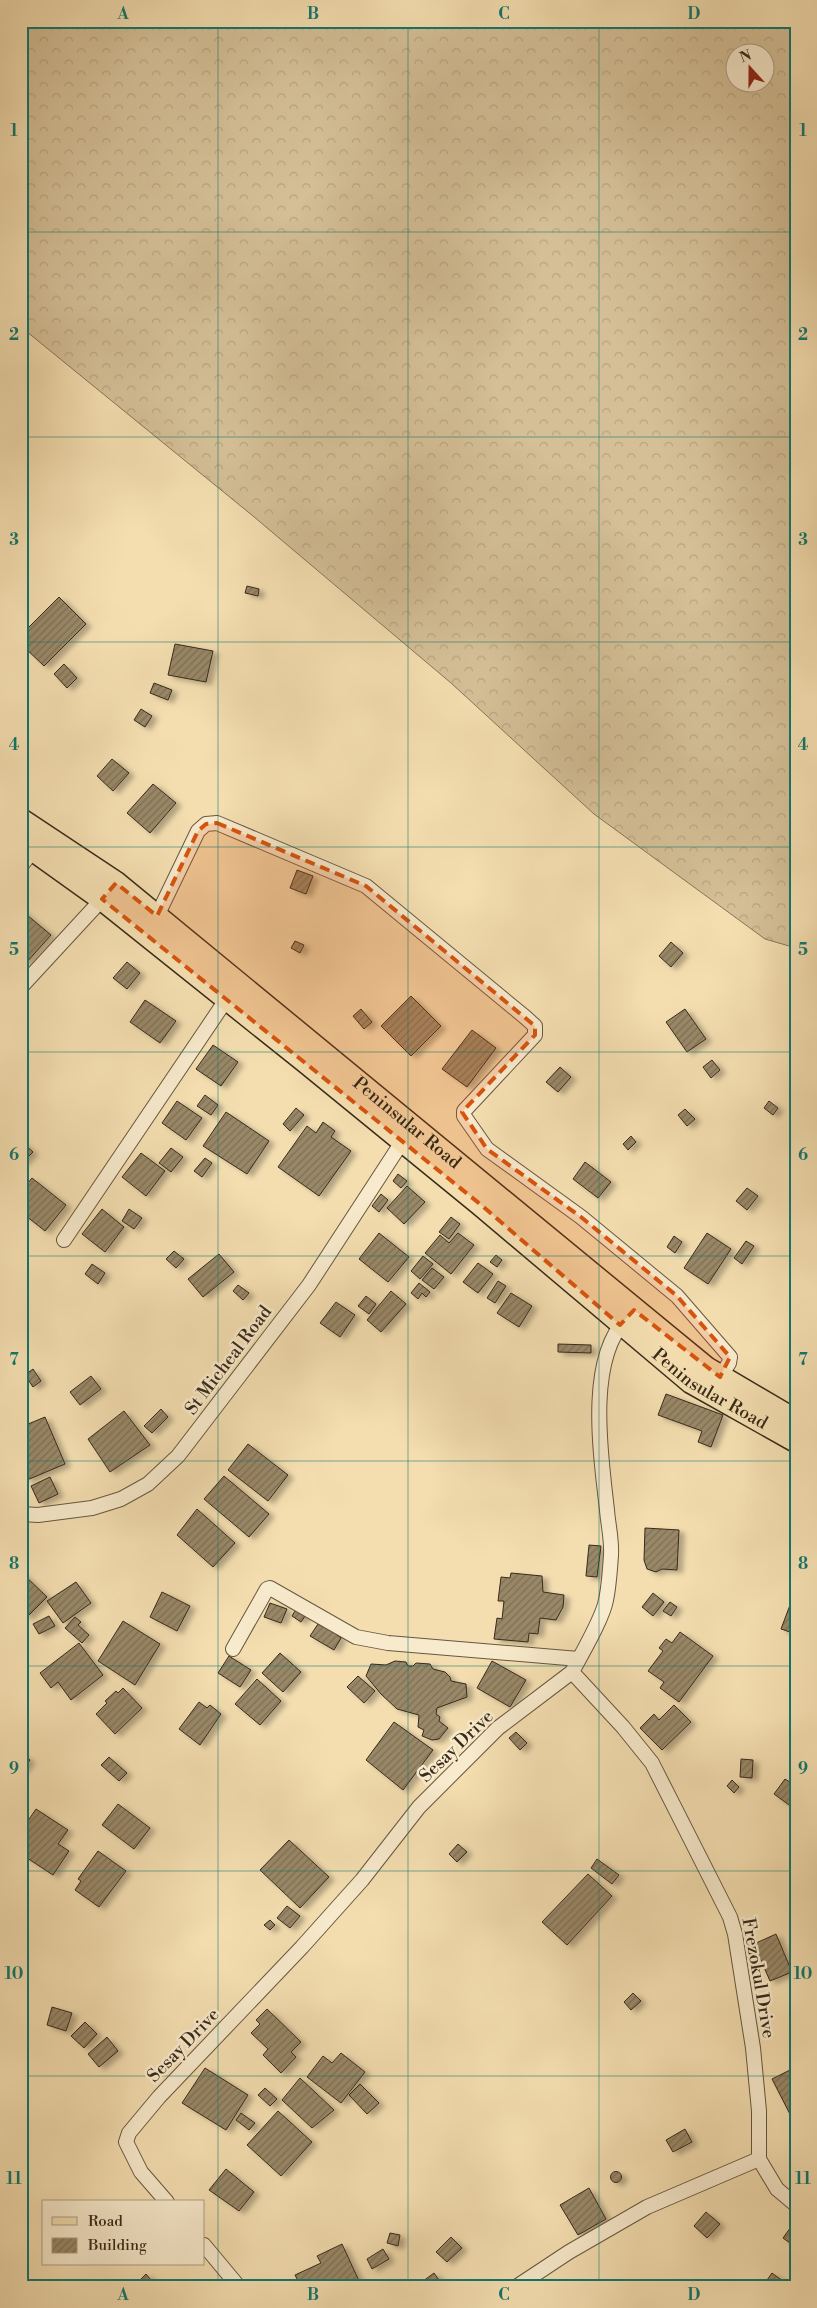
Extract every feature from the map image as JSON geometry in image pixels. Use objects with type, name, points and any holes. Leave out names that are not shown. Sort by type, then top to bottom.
[{"type":"main road","name":"Peninsular Road","points":[[21,820],[109,891],[226,1000],[306,1062],[480,1204],[627,1318],[720,1377],[796,1421]]},
{"type":"main road","name":"Peninsular Road","points":[[25,852],[109,891],[157,916],[323,1051],[627,1318],[691,1382],[796,1441]]},
{"type":"street","points":[[157,916],[198,831],[206,824],[217,823],[366,886],[526,1017],[535,1026],[535,1035],[464,1111],[466,1120],[487,1149],[581,1217],[676,1296],[730,1357],[729,1363],[720,1377]]},
{"type":"street","points":[[21,987],[109,891]]},
{"type":"street","points":[[64,1240],[226,1000]]},
{"type":"street","name":"St Micheal Road","points":[[21,1514],[38,1515],[92,1508],[121,1499],[148,1484],[178,1456],[309,1285],[402,1142]]},
{"type":"street","name":"Sesay Drive","points":[[165,2200],[141,2172],[126,2142],[129,2133],[159,2097],[344,1900],[420,1807],[498,1728],[572,1672],[606,1602],[611,1553],[602,1471],[599,1403],[603,1362],[627,1318]]},
{"type":"street","points":[[233,1649],[267,1588],[270,1588],[356,1637],[388,1643],[579,1658]]},
{"type":"street","name":"Frezokul Drive","points":[[572,1672],[623,1727],[652,1763],[730,1917],[735,1934],[760,2111],[759,2159]]},
{"type":"street","points":[[516,2287],[569,2252],[647,2207],[759,2159],[777,2189],[796,2205]]},
{"type":"street","points":[[205,2246],[239,2287]]},
{"type":"highlighted area","points":[[217,823],[366,886],[535,1026],[535,1035],[462,1112],[487,1149],[581,1217],[677,1296],[730,1357],[720,1377],[634,1310],[620,1325],[480,1204],[102,899],[116,883],[157,916],[198,831],[206,824]]},
{"type":"green space","points":[[21,21],[796,21],[796,948],[765,939],[594,814],[451,683],[253,516],[21,327]]},
{"type":"building","points":[[247,586],[259,589],[258,596],[245,593]]},
{"type":"building","points":[[59,597],[86,624],[44,666],[21,644],[21,635]]},
{"type":"building","points":[[175,644],[213,651],[206,682],[168,675]]},
{"type":"building","points":[[64,664],[77,678],[67,688],[54,674]]},
{"type":"building","points":[[154,683],[172,690],[168,700],[150,693]]},
{"type":"building","points":[[141,709],[152,716],[145,727],[134,720]]},
{"type":"building","points":[[112,759],[129,773],[113,791],[97,776]]},
{"type":"building","points":[[153,784],[176,803],[150,833],[127,813]]},
{"type":"building","points":[[297,870],[313,876],[306,894],[290,888]]},
{"type":"building","points":[[21,910],[51,935],[26,963],[21,959]]},
{"type":"building","points":[[295,941],[304,945],[300,953],[291,948]]},
{"type":"building","points":[[671,942],[683,953],[671,967],[659,956]]},
{"type":"building","points":[[127,962],[140,973],[127,989],[113,978]]},
{"type":"building","points":[[411,996],[441,1026],[411,1056],[381,1026]]},
{"type":"building","points":[[145,1000],[176,1021],[160,1043],[130,1022]]},
{"type":"building","points":[[361,1009],[372,1022],[364,1029],[353,1016]]},
{"type":"building","points":[[685,1009],[706,1039],[687,1052],[666,1022]]},
{"type":"building","points":[[472,1030],[496,1048],[467,1087],[442,1069]]},
{"type":"building","points":[[213,1045],[238,1062],[221,1086],[196,1069]]},
{"type":"building","points":[[712,1060],[720,1070],[711,1078],[703,1067]]},
{"type":"building","points":[[560,1067],[571,1077],[558,1092],[546,1082]]},
{"type":"building","points":[[205,1095],[218,1105],[211,1115],[197,1106]]},
{"type":"building","points":[[177,1101],[202,1118],[186,1140],[162,1123]]},
{"type":"building","points":[[769,1101],[778,1108],[773,1115],[764,1108]]},
{"type":"building","points":[[296,1108],[304,1115],[290,1131],[283,1124]]},
{"type":"building","points":[[685,1109],[695,1119],[687,1126],[678,1115]]},
{"type":"building","points":[[226,1112],[269,1141],[247,1174],[203,1146]]},
{"type":"building","points":[[323,1122],[335,1131],[331,1137],[351,1151],[319,1196],[278,1167],[307,1126],[316,1133]]},
{"type":"building","points":[[631,1136],[636,1142],[628,1150],[623,1144]]},
{"type":"building","points":[[21,1141],[33,1152],[21,1164]]},
{"type":"building","points":[[171,1148],[183,1157],[171,1172],[159,1163]]},
{"type":"building","points":[[141,1153],[165,1171],[146,1196],[122,1177]]},
{"type":"building","points":[[205,1158],[212,1163],[202,1177],[194,1171]]},
{"type":"building","points":[[585,1162],[611,1182],[598,1198],[573,1179]]},
{"type":"building","points":[[398,1174],[407,1181],[401,1188],[393,1181]]},
{"type":"building","points":[[32,1178],[66,1205],[45,1231],[21,1212],[21,1191]]},
{"type":"building","points":[[407,1186],[425,1202],[404,1224],[387,1208]]},
{"type":"building","points":[[747,1188],[758,1196],[747,1210],[736,1201]]},
{"type":"building","points":[[381,1194],[388,1200],[379,1212],[372,1206]]},
{"type":"building","points":[[102,1209],[124,1227],[105,1252],[82,1234]]},
{"type":"building","points":[[129,1209],[142,1218],[134,1229],[122,1221]]},
{"type":"building","points":[[451,1217],[460,1224],[449,1239],[439,1232]]},
{"type":"building","points":[[379,1233],[409,1257],[388,1282],[359,1259]]},
{"type":"building","points":[[458,1233],[474,1245],[451,1274],[425,1253],[440,1235],[449,1243]]},
{"type":"building","points":[[707,1233],[731,1249],[708,1284],[684,1268]]},
{"type":"building","points":[[674,1236],[682,1242],[675,1253],[667,1247]]},
{"type":"building","points":[[746,1241],[754,1246],[742,1264],[734,1258]]},
{"type":"building","points":[[174,1251],[184,1259],[176,1268],[166,1259]]},
{"type":"building","points":[[219,1254],[234,1272],[203,1297],[188,1279]]},
{"type":"building","points":[[496,1255],[502,1260],[497,1267],[490,1262]]},
{"type":"building","points":[[423,1256],[433,1264],[420,1279],[411,1271]]},
{"type":"building","points":[[478,1263],[493,1274],[478,1293],[463,1282]]},
{"type":"building","points":[[92,1264],[105,1273],[98,1284],[85,1274]]},
{"type":"building","points":[[432,1268],[444,1277],[434,1289],[422,1280]]},
{"type":"building","points":[[498,1281],[506,1286],[495,1303],[487,1298]]},
{"type":"building","points":[[419,1283],[430,1292],[426,1297],[422,1293],[418,1299],[411,1293]]},
{"type":"building","points":[[238,1285],[249,1293],[243,1300],[233,1291]]},
{"type":"building","points":[[391,1291],[406,1304],[381,1332],[367,1320]]},
{"type":"building","points":[[511,1293],[532,1306],[519,1327],[497,1313]]},
{"type":"building","points":[[366,1296],[376,1304],[369,1314],[358,1306]]},
{"type":"building","points":[[336,1302],[355,1315],[340,1337],[320,1323]]},
{"type":"building","points":[[558,1344],[591,1345],[591,1353],[558,1352]]},
{"type":"building","points":[[33,1369],[41,1381],[33,1387],[25,1375]]},
{"type":"building","points":[[91,1376],[101,1389],[80,1405],[70,1392]]},
{"type":"building","points":[[666,1394],[723,1415],[711,1447],[698,1442],[702,1431],[658,1415]]},
{"type":"building","points":[[161,1409],[168,1417],[152,1433],[144,1426]]},
{"type":"building","points":[[124,1411],[150,1445],[110,1472],[88,1439]]},
{"type":"building","points":[[45,1417],[65,1464],[27,1480],[21,1465],[21,1427]]},
{"type":"building","points":[[248,1444],[288,1475],[268,1501],[228,1470]]},
{"type":"building","points":[[224,1476],[269,1514],[249,1537],[204,1499]]},
{"type":"building","points":[[50,1477],[58,1494],[39,1503],[31,1486]]},
{"type":"building","points":[[197,1509],[235,1543],[213,1567],[177,1535]]},
{"type":"building","points":[[645,1528],[679,1530],[677,1570],[662,1569],[656,1572],[647,1569],[644,1560]]},
{"type":"building","points":[[589,1545],[601,1546],[597,1577],[586,1576]]},
{"type":"building","points":[[21,1572],[47,1597],[27,1617],[21,1611]]},
{"type":"building","points":[[511,1573],[542,1576],[543,1592],[564,1595],[563,1607],[556,1620],[540,1618],[538,1634],[529,1633],[528,1642],[494,1639],[497,1618],[502,1619],[504,1601],[498,1601],[501,1577],[510,1578]]},
{"type":"building","points":[[76,1582],[91,1603],[63,1623],[47,1601]]},
{"type":"building","points":[[796,1589],[796,1634],[781,1629]]},
{"type":"building","points":[[162,1592],[190,1606],[177,1631],[150,1617]]},
{"type":"building","points":[[653,1593],[664,1602],[653,1616],[642,1607]]},
{"type":"building","points":[[670,1602],[677,1607],[671,1616],[663,1611]]},
{"type":"building","points":[[270,1603],[287,1609],[281,1623],[264,1617]]},
{"type":"building","points":[[298,1606],[308,1612],[301,1622],[292,1616]]},
{"type":"building","points":[[49,1616],[55,1626],[39,1634],[33,1624]]},
{"type":"building","points":[[75,1617],[81,1622],[78,1625],[89,1635],[82,1643],[65,1628]]},
{"type":"building","points":[[123,1621],[160,1644],[135,1685],[98,1661]]},
{"type":"building","points":[[323,1623],[339,1633],[337,1635],[341,1638],[334,1650],[310,1636],[318,1624],[321,1626]]},
{"type":"building","points":[[680,1632],[713,1656],[679,1702],[660,1688],[664,1682],[648,1671],[663,1651],[659,1648],[666,1639],[672,1643]]},
{"type":"building","points":[[79,1643],[103,1675],[71,1700],[58,1682],[51,1688],[40,1673]]},
{"type":"building","points":[[280,1653],[301,1672],[283,1692],[262,1673]]},
{"type":"building","points":[[229,1656],[251,1670],[240,1687],[218,1673]]},
{"type":"building","points":[[395,1661],[406,1662],[408,1666],[413,1666],[416,1663],[430,1664],[433,1669],[445,1672],[451,1681],[466,1684],[467,1697],[437,1708],[436,1714],[440,1717],[439,1721],[448,1728],[439,1739],[432,1740],[422,1736],[424,1730],[418,1727],[419,1715],[397,1709],[366,1676],[371,1664],[386,1665]]},
{"type":"building","points":[[492,1661],[526,1680],[510,1707],[477,1688]]},
{"type":"building","points":[[358,1676],[375,1691],[364,1703],[347,1687]]},
{"type":"building","points":[[257,1679],[281,1701],[260,1725],[235,1704]]},
{"type":"building","points":[[123,1688],[142,1708],[115,1734],[96,1714],[107,1703],[105,1701],[116,1691],[118,1693]]},
{"type":"building","points":[[199,1702],[207,1708],[210,1705],[221,1714],[200,1745],[179,1729]]},
{"type":"building","points":[[674,1705],[691,1722],[662,1750],[640,1728],[654,1714],[659,1720]]},
{"type":"building","points":[[394,1722],[433,1750],[403,1790],[366,1760]]},
{"type":"building","points":[[516,1732],[527,1743],[520,1750],[509,1738]]},
{"type":"building","points":[[21,1754],[30,1760],[22,1771],[21,1771]]},
{"type":"building","points":[[109,1757],[127,1773],[119,1781],[101,1765]]},
{"type":"building","points":[[741,1759],[753,1760],[752,1778],[740,1777]]},
{"type":"building","points":[[785,1779],[796,1786],[796,1796],[789,1805],[774,1794]]},
{"type":"building","points":[[732,1780],[739,1787],[734,1793],[727,1786]]},
{"type":"building","points":[[118,1804],[150,1828],[134,1849],[102,1825]]},
{"type":"building","points":[[36,1809],[68,1830],[58,1844],[69,1851],[53,1875],[21,1854],[21,1831]]},
{"type":"building","points":[[289,1840],[329,1877],[300,1908],[260,1870]]},
{"type":"building","points":[[458,1844],[467,1852],[457,1862],[449,1854]]},
{"type":"building","points":[[98,1851],[126,1871],[99,1907],[75,1890],[81,1881],[78,1879]]},
{"type":"building","points":[[597,1859],[619,1875],[612,1884],[591,1868]]},
{"type":"building","points":[[588,1874],[612,1896],[567,1945],[542,1922]]},
{"type":"building","points":[[287,1906],[300,1916],[290,1928],[277,1918]]},
{"type":"building","points":[[270,1920],[275,1925],[270,1930],[264,1925]]},
{"type":"building","points":[[776,1934],[792,1972],[770,1981],[754,1944]]},
{"type":"building","points":[[633,1993],[641,2001],[631,2010],[624,2002]]},
{"type":"building","points":[[52,2007],[72,2013],[66,2031],[47,2025]]},
{"type":"building","points":[[267,2009],[301,2042],[291,2052],[296,2057],[281,2073],[263,2055],[268,2049],[251,2033],[260,2024],[256,2020]]},
{"type":"building","points":[[85,2022],[97,2034],[84,2048],[71,2036]]},
{"type":"building","points":[[107,2037],[118,2051],[99,2067],[88,2054]]},
{"type":"building","points":[[341,2053],[365,2072],[341,2103],[307,2077],[323,2056],[332,2063]]},
{"type":"building","points":[[796,2067],[796,2126],[772,2079]]},
{"type":"building","points":[[205,2068],[248,2095],[226,2130],[182,2103]]},
{"type":"building","points":[[300,2078],[334,2110],[312,2128],[282,2100]]},
{"type":"building","points":[[360,2084],[379,2103],[367,2114],[349,2095]]},
{"type":"building","points":[[265,2088],[277,2099],[270,2106],[258,2095]]},
{"type":"building","points":[[278,2111],[312,2142],[281,2176],[247,2145]]},
{"type":"building","points":[[241,2113],[255,2123],[249,2130],[236,2120]]},
{"type":"building","points":[[685,2129],[692,2142],[673,2152],[666,2140]]},
{"type":"building","points":[[226,2169],[254,2192],[239,2211],[209,2190]]},
{"type":"building","points":[[616,2171],[622,2177],[616,2183],[610,2177]]},
{"type":"building","points":[[589,2188],[606,2219],[578,2235],[560,2205]]},
{"type":"building","points":[[706,2212],[720,2224],[707,2238],[694,2226]]},
{"type":"building","points":[[793,2224],[796,2226],[796,2243],[794,2246],[783,2238]]},
{"type":"building","points":[[390,2233],[400,2235],[398,2246],[387,2243]]},
{"type":"building","points":[[451,2237],[462,2248],[447,2262],[436,2252]]},
{"type":"building","points":[[342,2244],[360,2283],[353,2287],[301,2287],[295,2275],[321,2263],[317,2256]]},
{"type":"building","points":[[383,2249],[389,2259],[372,2269],[367,2259]]},
{"type":"building","points":[[434,2273],[444,2287],[415,2287]]},
{"type":"building","points":[[772,2273],[791,2287],[762,2287]]},
{"type":"building","points":[[146,2274],[156,2286],[140,2287],[137,2283]]}]
